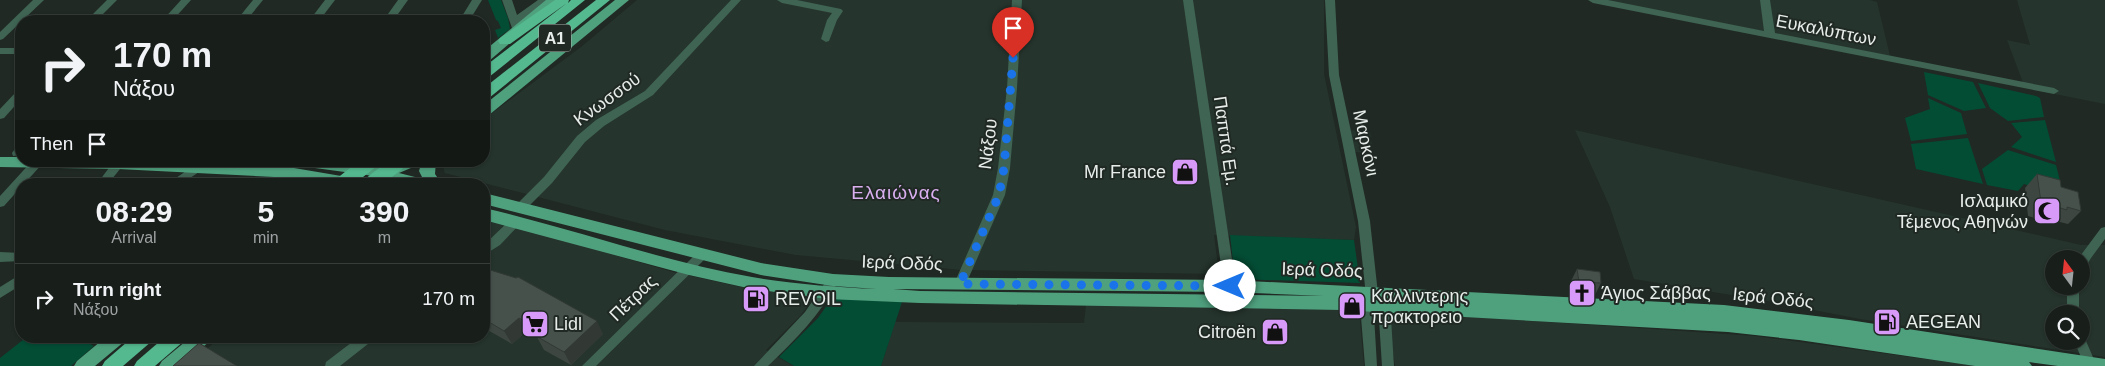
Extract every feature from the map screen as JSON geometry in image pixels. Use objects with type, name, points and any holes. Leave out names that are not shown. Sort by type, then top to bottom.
[{"type":"highway","points":[[505,41],[563,0]]},
{"type":"highway","name":"Α1","points":[[490,69],[580,0]]},
{"type":"highway","name":"Α1","points":[[490,90],[604,0]]},
{"type":"highway","points":[[376,173],[388,167]]},
{"type":"highway","points":[[111,366],[138,343]]},
{"type":"highway","points":[[143,366],[170,343]]},
{"type":"main road","points":[[490,52],[505,41],[517,25],[554,0]]},
{"type":"main road","points":[[490,107],[622,0]]},
{"type":"main road","points":[[0,152],[15,152]]},
{"type":"main road","points":[[0,162],[15,162]]},
{"type":"main road","points":[[198,167],[299,173],[321,178]]},
{"type":"main road","points":[[345,167],[350,173],[346,178]]},
{"type":"main road","points":[[356,167],[389,178]]},
{"type":"main road","points":[[360,178],[394,167]]},
{"type":"main road","points":[[401,178],[414,167]]},
{"type":"main road","name":"Ιερά Οδός","points":[[490,201],[518,214],[689,269],[752,283],[830,287],[920,297],[1372,298],[1735,313],[1862,329],[2097,365]]},
{"type":"main road","name":"Ιερά Οδός","points":[[490,214],[518,214],[702,255],[830,287],[960,284],[1230,286],[1738,326],[1799,333],[2023,366]]},
{"type":"main road","points":[[83,366],[104,343]]},
{"type":"main road","points":[[168,366],[196,343]]},
{"type":"street","points":[[23,15],[39,0]]},
{"type":"street","points":[[97,15],[112,0]]},
{"type":"street","points":[[172,15],[186,0]]},
{"type":"street","points":[[246,15],[258,0]]},
{"type":"street","points":[[319,15],[330,0]]},
{"type":"street","points":[[392,15],[403,0]]},
{"type":"street","points":[[468,15],[477,0]]},
{"type":"street","points":[[507,0],[517,25],[544,0]]},
{"type":"street","name":"Κνωσσού","points":[[490,246],[496,242],[581,139],[614,114],[649,93],[736,0]]},
{"type":"street","points":[[782,0],[838,10],[832,20],[826,39]]},
{"type":"street","name":"Νάξου","points":[[960,284],[999,195],[1004,168],[1012,88],[1017,0]]},
{"type":"street","name":"Παππά Εμ.","points":[[1188,0],[1230,286]]},
{"type":"street","name":"Μαρκόνι","points":[[1330,0],[1334,75],[1364,221],[1372,298]]},
{"type":"street","name":"Ευκαλύπτων","points":[[1593,0],[2054,91]]},
{"type":"street","points":[[1649,0],[1649,12]]},
{"type":"street","points":[[1765,0],[1770,35]]},
{"type":"street","points":[[0,37],[15,23]]},
{"type":"street","points":[[0,51],[15,51]]},
{"type":"street","points":[[0,116],[15,100]]},
{"type":"street","points":[[22,178],[32,167]]},
{"type":"street","points":[[107,178],[116,167]]},
{"type":"street","points":[[181,178],[198,167]]},
{"type":"street","points":[[0,203],[15,186]]},
{"type":"street","points":[[2090,252],[2105,231]]},
{"type":"street","name":"Πέτρας","points":[[588,366],[702,255]]},
{"type":"street","points":[[0,257],[15,257]]},
{"type":"street","points":[[0,293],[15,283]]},
{"type":"street","points":[[760,366],[812,315],[830,287]]},
{"type":"street","points":[[1371,366],[1367,317],[1372,298]]},
{"type":"street","points":[[1372,298],[1385,318],[1388,366]]},
{"type":"street","points":[[331,366],[360,343]]},
{"type":"street","points":[[2086,350],[2097,365]]},
{"type":"shaded area","points":[[637,0],[1324,0],[1324,74],[1356,227],[1354,240],[1214,235],[1219,274],[962,270],[796,255],[665,230],[490,185],[490,178],[464,178],[445,173],[443,167],[490,167],[490,115],[581,47]]},
{"type":"shaded area","points":[[1603,0],[1870,0],[1877,2],[1890,56]]},
{"type":"shaded area","points":[[2017,0],[2105,0],[2105,104],[2025,88],[2007,40],[2030,45]]},
{"type":"shaded area","points":[[1349,130],[1370,132],[1373,153],[1353,152]]},
{"type":"shaded area","points":[[1575,130],[2081,245],[2105,245],[2105,357],[2060,350],[2090,350],[2090,305],[2045,305],[2045,348],[1860,319],[1768,301],[1634,279],[1610,207]]},
{"type":"shaded area","points":[[490,219],[673,272],[746,288],[814,298],[800,316],[766,350],[793,366],[187,366],[214,343],[490,343]]},
{"type":"shaded area","points":[[1086,305],[1359,310],[1364,366],[881,366],[895,322],[1084,323]]},
{"type":"shaded area","points":[[1387,311],[1755,336],[1977,366],[1395,366]]},
{"type":"green space","points":[[488,0],[501,0],[508,18],[510,29],[498,38],[495,30],[501,28]]},
{"type":"green space","points":[[1924,72],[1973,82],[1986,108],[1964,111],[1928,95]]},
{"type":"green space","points":[[1978,83],[2040,98],[2044,117],[2008,121],[1990,108]]},
{"type":"green space","points":[[1928,98],[1961,113],[1967,134],[1911,141],[1905,118],[1930,109]]},
{"type":"green space","points":[[2045,120],[2056,162],[2011,147],[2022,137],[2011,123]]},
{"type":"green space","points":[[1968,138],[1983,184],[1916,169],[1911,144]]},
{"type":"green space","points":[[2008,150],[2056,165],[2065,201],[2052,193],[2024,184],[2018,191],[1987,185],[1982,169]]},
{"type":"green space","points":[[1230,235],[1354,240],[1360,283],[1235,279]]},
{"type":"green space","points":[[832,298],[902,302],[881,366],[794,366],[779,357],[818,318]]},
{"type":"green space","points":[[19,343],[88,343],[94,346],[71,366],[0,366],[0,358]]},
{"type":"building","points":[[2037,174],[2060,180],[2061,187],[2078,192],[2081,211],[2067,207],[2067,210],[2041,202]]},
{"type":"building","points":[[1577,269],[1600,272],[1601,283],[1579,282]]},
{"type":"building","name":"Lidl","points":[[490,270],[518,277],[597,321],[564,352],[536,336],[542,331],[519,318],[504,331],[490,323]]},
{"type":"building","points":[[199,343],[237,366],[173,366]]},
{"type":"place","name":"Mr France","points":[[1185,172]]},
{"type":"place","name":"Ισλαμικό Τέμενος Αθηνών","points":[[2047,211]]},
{"type":"place","name":"Άγιος Σάββας","points":[[1582,293]]},
{"type":"place","name":"REVOIL","points":[[756,299]]},
{"type":"place","name":"Καλλιντερης πρακτορειο","points":[[1352,306]]},
{"type":"place","name":"AEGEAN","points":[[1887,322]]},
{"type":"place","name":"Lidl","points":[[535,324]]},
{"type":"place","name":"Citroën","points":[[1275,332]]},
{"type":"district","name":"Ελαιώνας","points":[[896,192]]},
{"type":"route","points":[[1013,58],[1004,168],[999,195],[960,284],[1230,286]]}]
